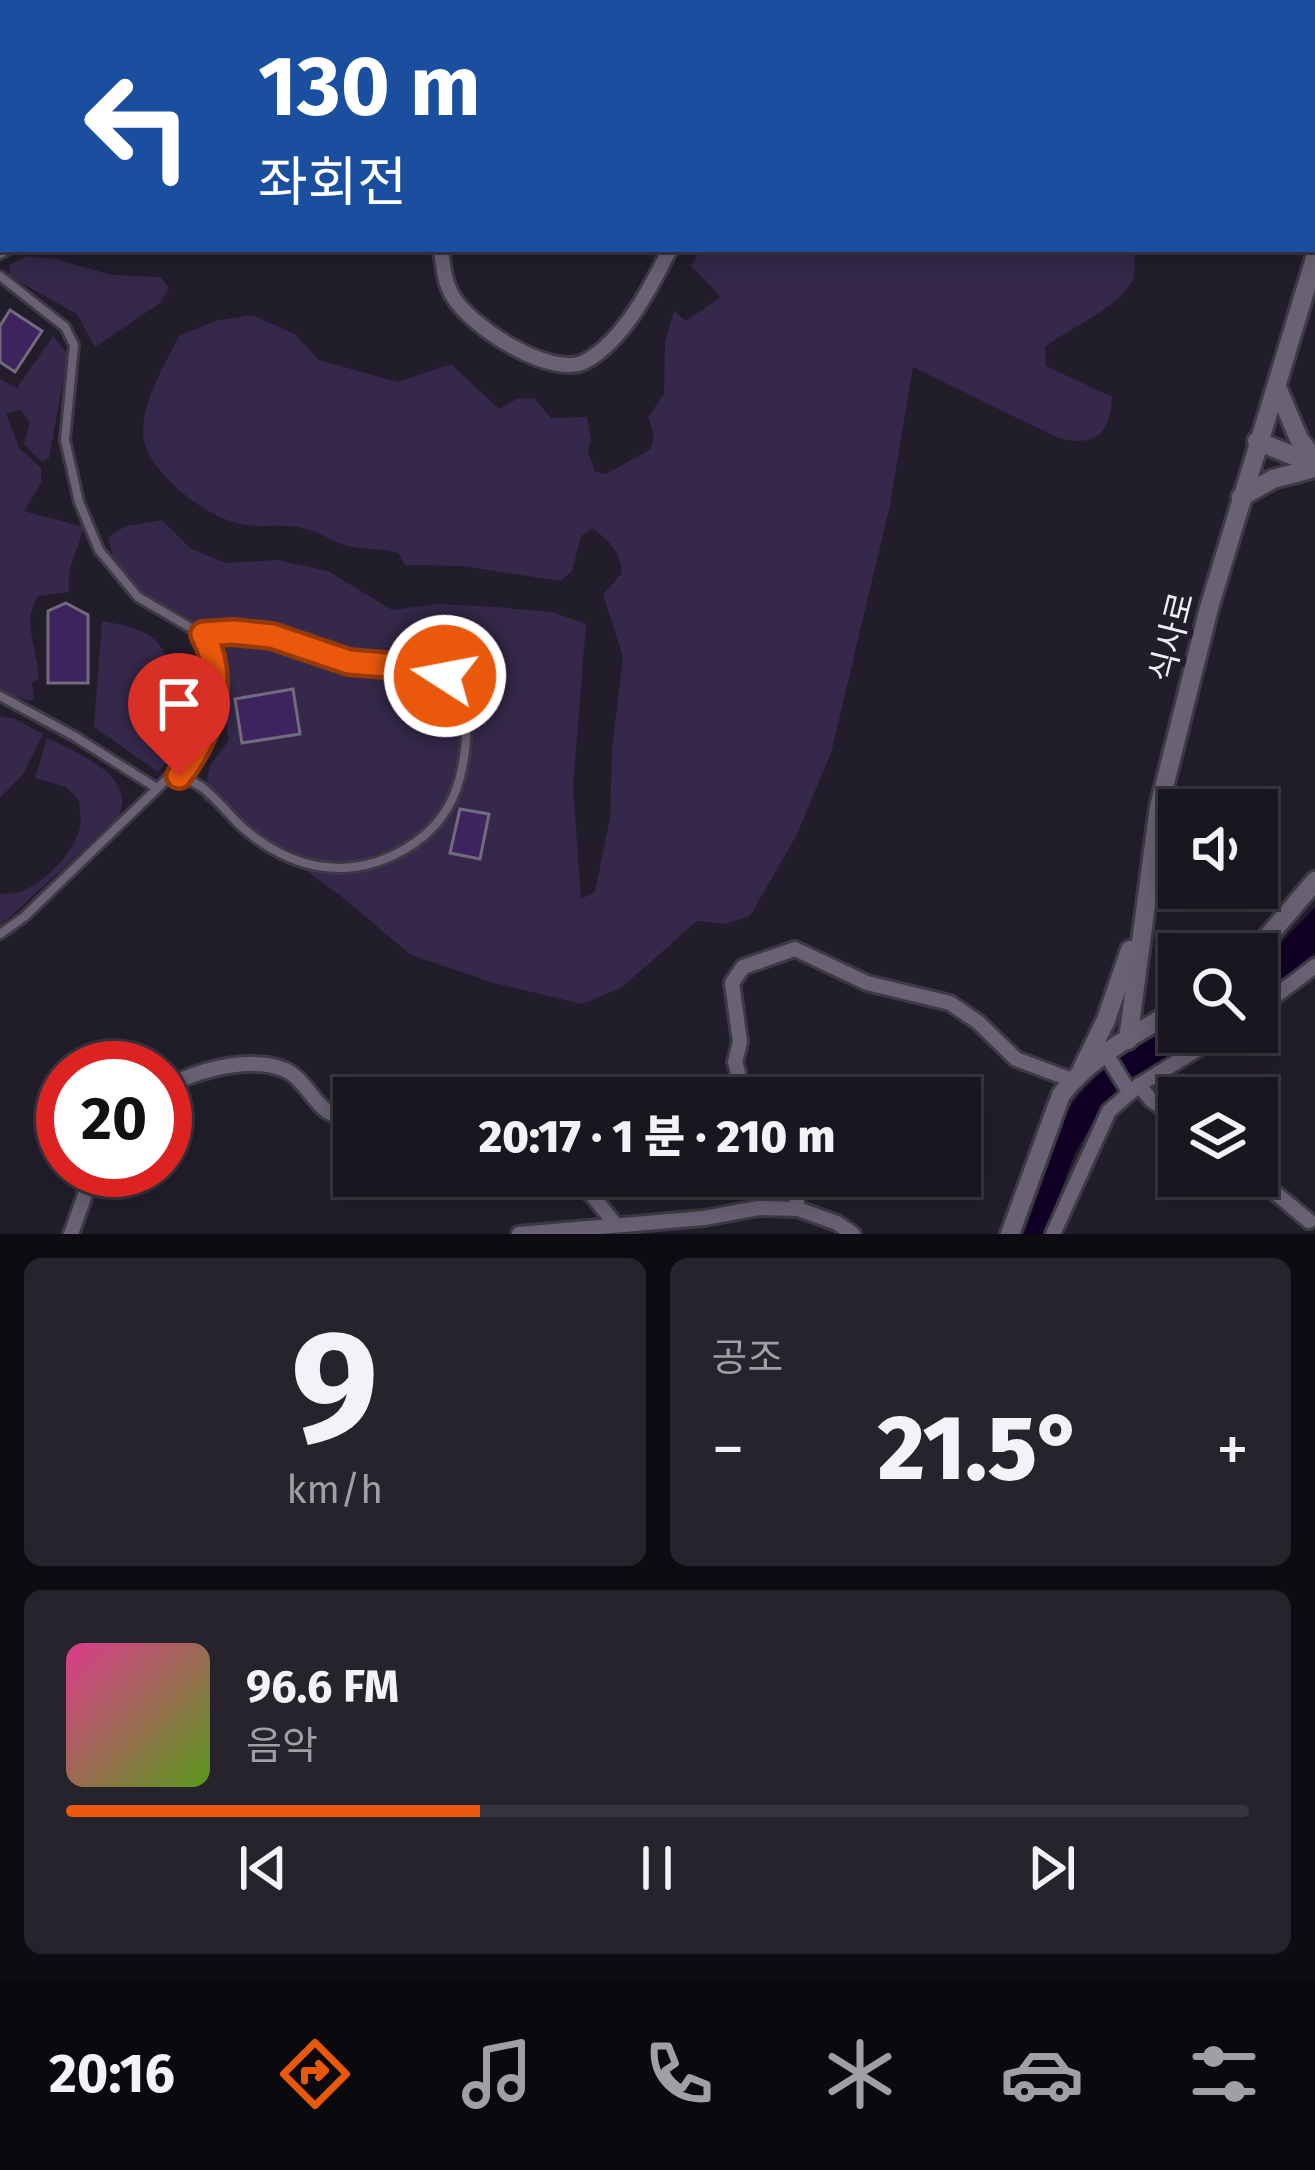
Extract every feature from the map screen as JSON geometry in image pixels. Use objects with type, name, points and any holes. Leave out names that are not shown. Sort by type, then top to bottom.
[{"type":"street","points":[[442,252],[451,293],[464,310],[480,325],[556,367],[587,360],[610,343],[668,252]]},
{"type":"street","name":"식사로","points":[[1128,1040],[1159,807],[1241,497],[1315,258]]},
{"type":"street","points":[[1277,387],[1299,440],[1315,464]]},
{"type":"street","points":[[1257,441],[1315,464]]},
{"type":"street","points":[[1241,497],[1315,464]]},
{"type":"street","points":[[1274,933],[1312,894]]},
{"type":"street","points":[[1010,1234],[1061,1095],[1106,1020],[1131,944],[1142,932]]},
{"type":"street","points":[[739,1077],[735,1062],[740,1042],[731,983],[743,967],[795,949],[867,983],[950,1003],[978,1022],[1016,1059],[1077,1075],[1158,1021]]},
{"type":"street","points":[[1278,994],[1315,966]]},
{"type":"street","points":[[1053,1234],[1109,1112],[1132,1089],[1191,1053]]},
{"type":"street","points":[[1107,1056],[1132,1089],[1158,1105]]},
{"type":"street","points":[[192,1074],[201,1069],[262,1064],[296,1075],[310,1097],[333,1116]]},
{"type":"street","points":[[1278,1195],[1309,1221]]},
{"type":"street","points":[[71,1234],[84,1197]]},
{"type":"street","points":[[594,1197],[615,1224]]},
{"type":"street","points":[[796,1197],[798,1209]]},
{"type":"street","points":[[519,1234],[704,1218],[759,1208],[798,1209],[837,1222],[854,1234]]},
{"type":"lane","points":[[0,276],[65,327],[74,345],[64,440],[99,550],[137,597],[203,634],[272,636],[349,662],[410,667],[445,676],[457,686],[467,713],[460,777],[436,827],[393,856],[347,871],[301,861],[275,850],[238,824],[201,786],[179,776],[168,778],[0,934]]},
{"type":"lane","points":[[179,776],[202,743],[214,707],[211,655],[203,634]]},
{"type":"lane","points":[[0,696],[155,787]]},
{"type":"shaded area","points":[[699,252],[1136,252],[1134,276],[1127,289],[1045,347],[1046,366],[1112,397],[1108,421],[1097,436],[1080,441],[1056,437],[913,367],[890,505],[831,753],[796,836],[750,916],[725,924],[697,921],[621,988],[582,1004],[494,983],[411,955],[341,896],[203,800],[210,765],[229,740],[216,676],[197,642],[121,572],[108,537],[126,526],[162,520],[190,548],[225,563],[277,560],[328,571],[392,610],[439,604],[495,607],[552,612],[586,624],[573,787],[581,899],[595,892],[610,818],[623,657],[603,594],[622,573],[609,543],[593,528],[581,536],[572,571],[561,581],[463,566],[405,565],[398,553],[346,545],[309,530],[237,523],[192,500],[163,474],[145,445],[144,419],[179,336],[215,321],[252,315],[295,334],[319,360],[398,382],[451,364],[499,409],[517,399],[534,398],[551,418],[587,417],[588,451],[595,472],[606,474],[651,449],[654,436],[648,417],[664,394],[665,342],[674,311],[686,321],[721,297],[691,266]]},
{"type":"shaded area","points":[[28,256],[112,275],[161,277],[169,288],[160,303],[95,347],[77,314],[9,276],[10,264]]},
{"type":"shaded area","points":[[53,336],[68,354],[49,458],[42,462],[24,444],[30,422],[20,410],[6,413],[19,448],[41,468],[41,483],[24,511],[83,527],[71,565],[69,592],[39,596],[34,605],[30,625],[39,678],[32,683],[34,698],[30,701],[0,691],[0,379],[17,388]]},
{"type":"shaded area","points":[[102,621],[150,636],[165,654],[174,704],[192,732],[158,772],[94,727]]},
{"type":"shaded area","points":[[0,716],[43,734],[24,773],[0,798]]},
{"type":"shaded area","points":[[47,738],[102,768],[120,790],[122,803],[118,818],[0,926],[0,893],[24,890],[48,875],[68,853],[79,831],[79,801],[66,787],[35,778]]},
{"type":"shaded area","points":[[1315,907],[1315,953],[1278,983],[1278,947]]},
{"type":"shaded area","points":[[1158,1034],[1158,1053],[1178,1053],[1122,1087],[1103,1105],[1075,1153],[1044,1234],[1024,1234],[1068,1110],[1104,1070]]},
{"type":"building","points":[[10,310],[42,331],[15,372],[0,362],[0,326]]},
{"type":"building","points":[[66,603],[88,615],[88,683],[48,683],[48,611]]},
{"type":"building","points":[[429,633],[477,648],[471,668],[422,653]]},
{"type":"building","points":[[293,689],[300,734],[242,743],[235,699]]},
{"type":"building","points":[[460,809],[489,814],[480,859],[450,853]]},
{"type":"route","points":[[179,776],[202,743],[214,707],[211,655],[203,634],[233,632],[290,639],[349,662],[410,667],[445,676]]}]
